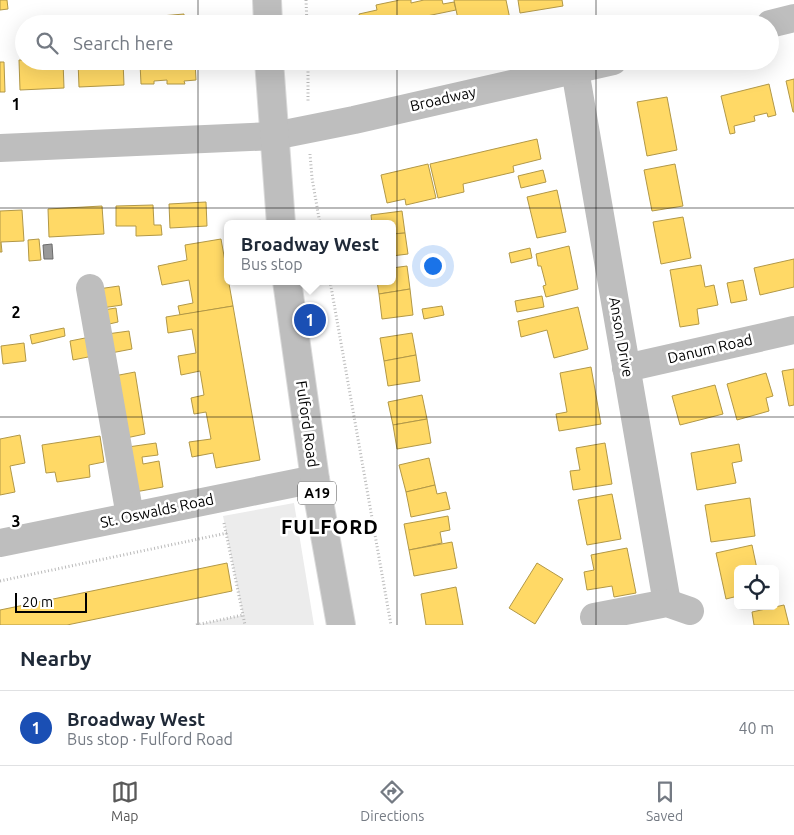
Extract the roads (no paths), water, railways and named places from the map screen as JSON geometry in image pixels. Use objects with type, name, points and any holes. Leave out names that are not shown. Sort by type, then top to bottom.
[{"type":"street","points":[[267,0],[268,15]]},
{"type":"street","points":[[779,22],[794,18]]},
{"type":"street","points":[[270,70],[281,220]]},
{"type":"street","name":"Broadway","points":[[0,148],[274,136],[354,120],[575,70]]},
{"type":"street","name":"Anson Drive","points":[[575,70],[626,368],[678,607],[594,616]]},
{"type":"street","name":"Fulford Road","points":[[288,285],[314,479],[341,625]]},
{"type":"street","points":[[90,288],[130,516]]},
{"type":"street","name":"Danum Road","points":[[626,368],[794,330]]},
{"type":"street","name":"St. Oswalds Road","points":[[0,543],[314,479]]},
{"type":"place","name":"Broadway West","points":[[310,320]]},
{"type":"district","name":"FULFORD","points":[[330,527]]}]
